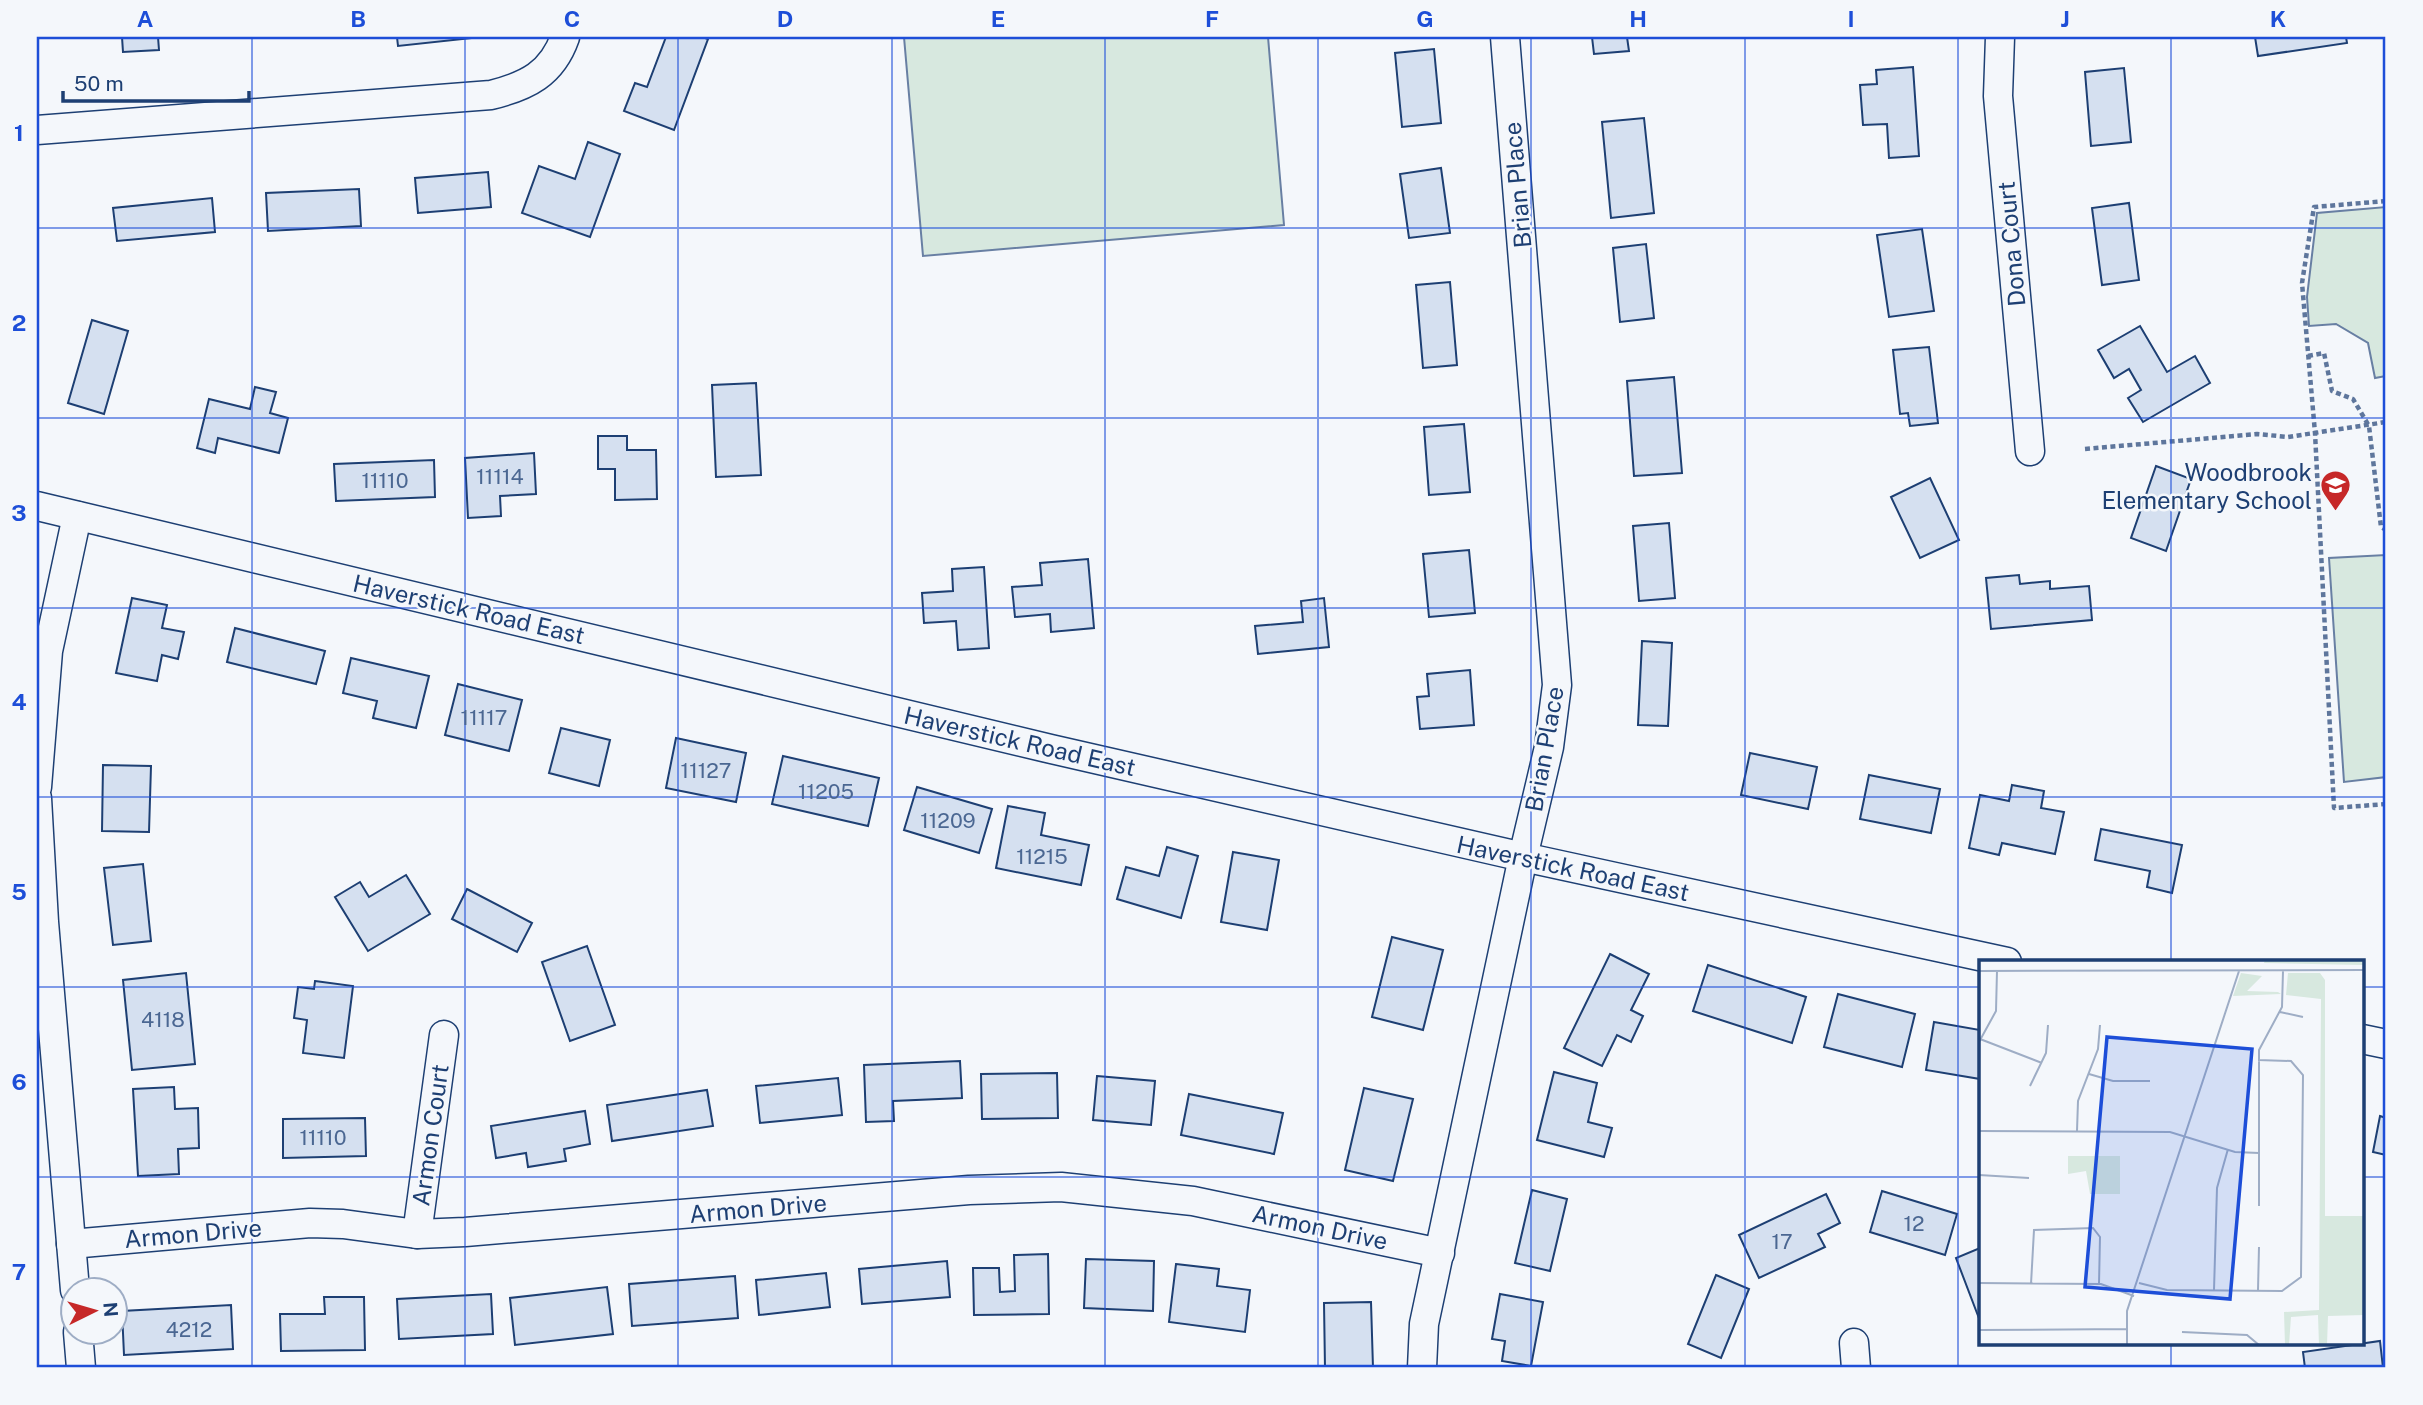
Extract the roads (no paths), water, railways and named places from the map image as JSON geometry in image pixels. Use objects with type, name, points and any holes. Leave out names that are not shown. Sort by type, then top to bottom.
[{"type":"street","points":[[37,151],[37,133],[491,95],[519,88],[540,76],[561,48],[565,37]]},
{"type":"street","name":"Brian Place","points":[[1422,1368],[1424,1324],[1522,858],[1549,747],[1557,685],[1505,37]]},
{"type":"street","name":"Dona Court","points":[[2000,37],[1998,96],[2030,451]]},
{"type":"street","name":"Haverstick Road East","points":[[37,506],[1051,749],[1522,858],[1998,960]]},
{"type":"street","points":[[37,787],[48,651],[77,516]]},
{"type":"street","points":[[37,798],[44,922],[74,1276]]},
{"type":"street","name":"Armon Court","points":[[417,1234],[444,1035]]},
{"type":"street","points":[[2364,1039],[2386,1044]]},
{"type":"street","name":"Armon Drive","points":[[71,1244],[310,1223],[343,1224],[417,1234],[478,1231],[969,1190],[1061,1186],[1193,1201],[1440,1253]]},
{"type":"street","points":[[79,1346],[81,1368]]},
{"type":"place","name":"Woodbrook Elementary School","points":[[2335,513]]}]
